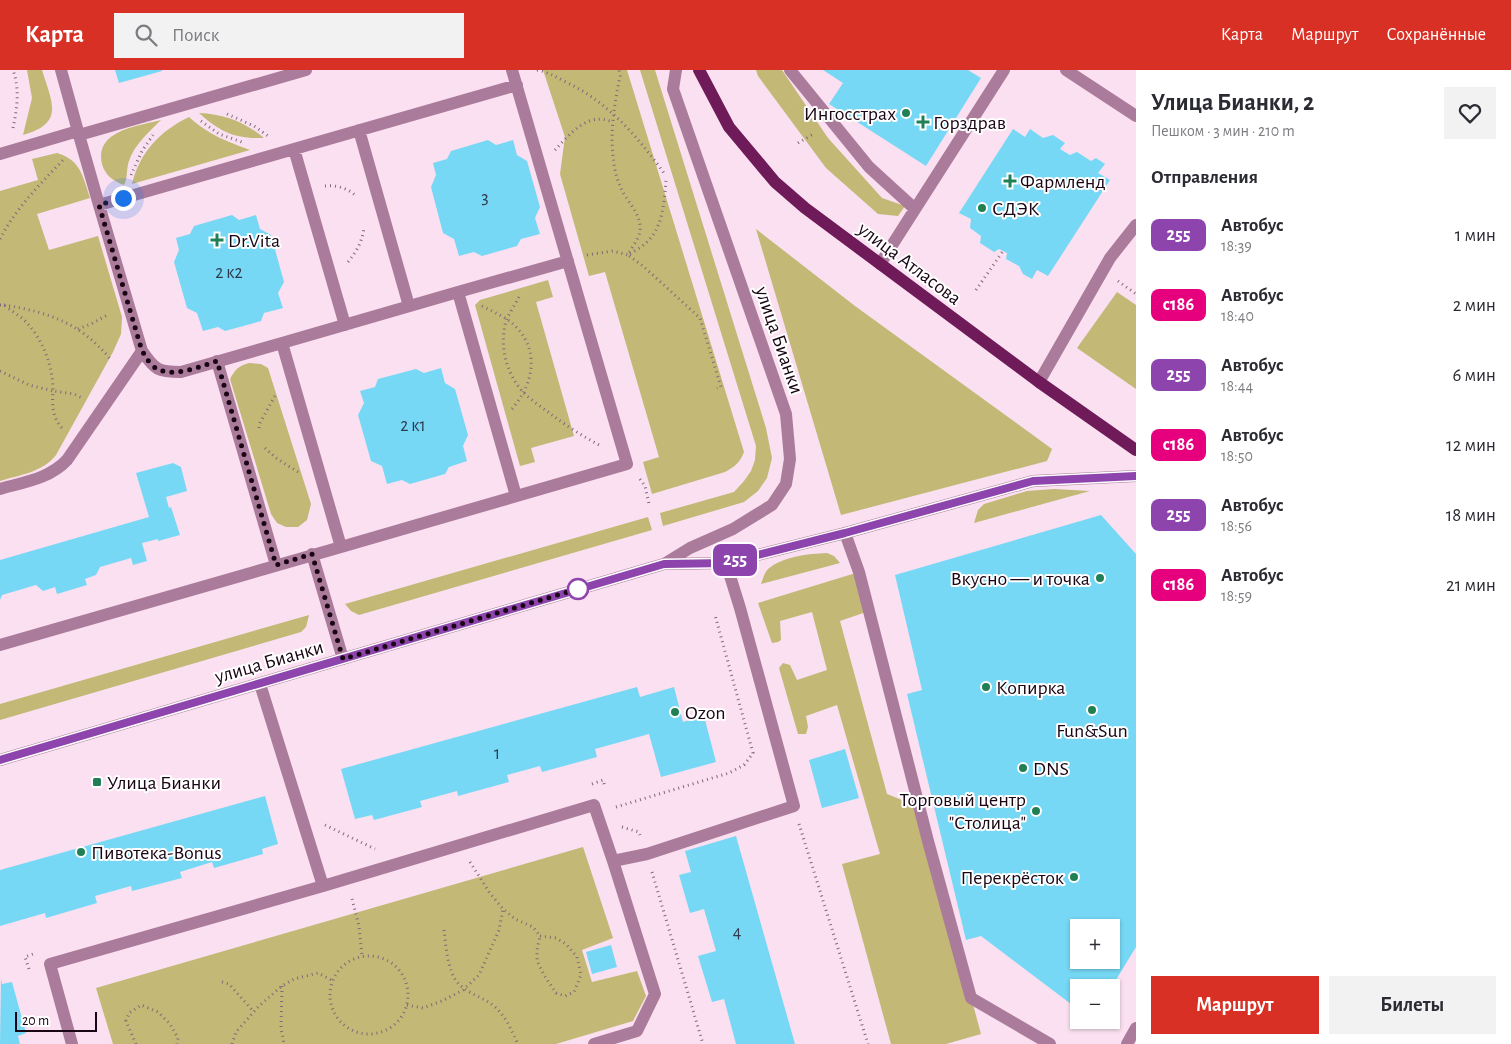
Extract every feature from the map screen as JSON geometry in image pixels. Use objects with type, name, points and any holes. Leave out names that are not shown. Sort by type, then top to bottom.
[{"type":"main road","name":"улица Атласова","points":[[699,70],[729,127],[775,182],[805,208],[880,264],[1039,382],[1136,450]]},
{"type":"street","points":[[61,70],[142,351],[152,366],[165,372],[182,372],[568,261]]},
{"type":"street","points":[[0,154],[185,105],[306,70]]},
{"type":"street","points":[[0,644],[341,547],[626,462],[512,70]]},
{"type":"street","name":"улица Бианки","points":[[0,760],[664,564],[690,548],[733,528],[772,504],[786,484],[790,459],[786,414],[673,89],[676,70]]},
{"type":"street","points":[[790,70],[869,168],[915,209]]},
{"type":"street","points":[[880,264],[1004,70]]},
{"type":"street","points":[[1066,70],[1136,116]]},
{"type":"street","points":[[99,205],[517,85]]},
{"type":"street","points":[[359,130],[409,306]]},
{"type":"street","points":[[294,149],[345,325]]},
{"type":"street","points":[[1039,382],[1110,258],[1136,225]]},
{"type":"street","points":[[458,292],[516,496]]},
{"type":"street","points":[[282,343],[341,547]]},
{"type":"street","points":[[0,489],[44,477],[67,460],[142,351]]},
{"type":"street","points":[[217,361],[276,565]]},
{"type":"street","name":"улица Бианки","points":[[664,564],[726,563],[845,533],[1033,481],[1136,476]]},
{"type":"street","points":[[845,533],[859,572],[928,841],[971,998],[1050,1044]]},
{"type":"street","points":[[312,554],[343,659]]},
{"type":"street","points":[[613,861],[647,854],[794,806],[726,563]]},
{"type":"street","points":[[260,684],[323,886]]},
{"type":"street","points":[[72,1044],[50,964],[594,806],[655,994],[637,1031],[594,1044]]},
{"type":"street","points":[[1126,1044],[1136,1028]]},
{"type":"path","points":[[12,131],[18,109],[16,78],[13,70]]},
{"type":"path","points":[[537,70],[547,72],[579,88],[597,100],[629,128],[664,173]]},
{"type":"path","points":[[619,70],[620,76],[612,122],[613,156],[619,185],[636,211],[640,232],[628,255]]},
{"type":"path","points":[[185,105],[206,125],[219,134],[248,144]]},
{"type":"path","points":[[225,113],[254,126],[272,140],[265,142]]},
{"type":"path","points":[[566,139],[575,129],[586,122],[606,119],[612,122]]},
{"type":"path","points":[[123,198],[133,168],[142,151],[158,131]]},
{"type":"path","points":[[0,239],[31,194],[67,156],[79,133]]},
{"type":"path","points":[[628,255],[645,244],[657,228],[662,216],[666,181]]},
{"type":"path","points":[[306,187],[332,185],[354,193],[358,199]]},
{"type":"path","points":[[332,278],[359,247],[363,238],[364,227]]},
{"type":"path","points":[[976,290],[1003,251]]},
{"type":"path","points":[[595,253],[613,252],[628,255],[643,266],[700,318],[721,387],[717,388]]},
{"type":"path","points":[[534,270],[507,319],[504,333],[504,349],[511,375],[524,393],[559,420],[626,462],[645,486],[649,504]]},
{"type":"path","points":[[458,292],[507,319],[518,328],[531,353],[532,368],[524,393],[506,415],[496,423]]},
{"type":"path","points":[[78,329],[102,319],[126,298]]},
{"type":"path","points":[[2,305],[30,309],[59,318],[78,329],[102,350],[123,379]]},
{"type":"path","points":[[2,305],[23,320],[40,343],[52,373],[52,408],[55,418],[60,427],[80,440]]},
{"type":"path","points":[[0,371],[28,385],[74,394],[102,409]]},
{"type":"path","points":[[259,431],[260,423],[268,406],[291,373]]},
{"type":"path","points":[[263,444],[276,458],[322,484]]},
{"type":"path","points":[[616,814],[613,807],[729,773],[744,766],[753,753],[715,615]]},
{"type":"path","points":[[584,786],[602,780],[606,789]]},
{"type":"path","points":[[794,806],[868,1044]]},
{"type":"path","points":[[618,820],[621,826],[638,832],[647,854],[703,1044]]},
{"type":"path","points":[[324,824],[383,853]]},
{"type":"path","points":[[459,845],[489,892],[503,909],[515,919],[533,927],[540,936],[556,938],[566,944],[577,957],[581,975],[574,992],[565,996],[556,993],[544,975],[537,962],[540,936]]},
{"type":"path","points":[[348,878],[359,926],[362,956]]},
{"type":"path","points":[[407,1005],[422,1008],[442,1001],[464,990],[479,975],[499,930],[503,909]]},
{"type":"path","points":[[444,930],[450,969],[456,980],[464,990],[496,1007],[518,1044]]},
{"type":"path","points":[[30,974],[25,956],[35,954]]},
{"type":"path","points":[[362,956],[376,956],[388,961],[398,969],[405,980],[408,993],[407,1005],[402,1017],[394,1026],[382,1032],[370,1034],[357,1032],[346,1026],[337,1018],[334,1012],[330,993],[333,981],[340,969],[350,961],[362,956]]},
{"type":"path","points":[[232,1044],[236,1032],[265,1000],[282,986],[294,979],[318,973],[333,981]]},
{"type":"path","points":[[222,982],[229,984],[254,1012]]},
{"type":"path","points":[[282,986],[281,1028],[284,1044]]},
{"type":"path","points":[[136,1044],[126,1021],[129,1013],[141,1005],[158,1012],[170,1024],[178,1038],[177,1044]]},
{"type":"shaded area","points":[[27,70],[42,70],[52,110],[50,118],[45,124],[23,135],[32,98]]},
{"type":"shaded area","points":[[543,70],[627,70],[744,452],[741,459],[725,472],[652,494],[643,462],[659,457],[605,272],[589,276],[560,174],[565,137]]},
{"type":"shaded area","points":[[640,70],[655,70],[766,428],[772,458],[767,478],[758,491],[744,502],[663,526],[660,513],[734,492],[751,471],[755,460],[756,446]]},
{"type":"shaded area","points":[[756,70],[782,70],[828,138],[882,198],[905,206],[898,216],[878,214],[826,168],[758,76]]},
{"type":"shaded area","points":[[199,113],[217,115],[242,123],[264,138],[236,136],[228,133],[221,130]]},
{"type":"shaded area","points":[[189,117],[211,133],[250,150],[132,184],[146,152],[160,136]]},
{"type":"shaded area","points":[[161,120],[142,139],[131,155],[124,185],[116,182],[105,171],[102,164],[101,153],[105,144],[120,131]]},
{"type":"shaded area","points":[[57,153],[71,160],[80,170],[90,198],[37,214],[49,250],[98,236],[122,317],[121,334],[56,455],[51,461],[38,469],[0,481],[0,191],[38,180],[32,159]]},
{"type":"shaded area","points":[[756,229],[855,306],[1052,449],[1047,461],[841,515]]},
{"type":"shaded area","points":[[548,280],[553,297],[536,302],[574,436],[531,448],[535,462],[520,466],[475,305],[480,300]]},
{"type":"shaded area","points":[[1117,292],[1136,305],[1136,389],[1077,348]]},
{"type":"shaded area","points":[[249,363],[261,364],[268,368],[311,504],[307,520],[298,527],[286,527],[277,523],[271,514],[230,379],[237,369]]},
{"type":"shaded area","points":[[1054,489],[1090,491],[974,523],[978,510],[984,504],[1027,491]]},
{"type":"shaded area","points":[[648,517],[652,530],[359,615],[351,611],[345,604]]},
{"type":"shaded area","points":[[827,553],[834,556],[840,563],[761,584],[768,569],[781,561],[804,555]]},
{"type":"shaded area","points":[[859,572],[869,611],[840,621],[887,794],[919,804],[981,1034],[946,1044],[891,1044],[842,864],[880,854],[837,705],[806,716],[808,727],[806,734],[798,734],[779,668],[783,663],[790,665],[797,680],[827,670],[812,612],[780,621],[781,640],[772,643],[758,603]]},
{"type":"shaded area","points":[[309,615],[306,627],[301,632],[0,720],[0,704]]},
{"type":"shaded area","points":[[583,847],[613,938],[582,950],[592,982],[637,971],[646,996],[633,1021],[556,1044],[113,1044],[96,988]]},
{"type":"building","points":[[115,70],[162,70],[162,71],[119,83]]},
{"type":"building","points":[[823,70],[968,70],[981,78],[926,166],[829,104],[843,83]]},
{"type":"building","points":[[1013,129],[1025,137],[1030,129],[1043,138],[1053,135],[1065,143],[1060,149],[1070,155],[1077,152],[1091,161],[1096,158],[1105,164],[1098,173],[1110,180],[1048,276],[1037,270],[1032,279],[1023,274],[1019,266],[1006,259],[1007,253],[999,249],[994,252],[980,243],[981,236],[970,228],[971,219],[959,213]]},
{"type":"building","points":[[488,140],[496,145],[513,140],[517,155],[527,161],[540,207],[535,218],[540,234],[521,239],[517,246],[482,256],[474,252],[459,256],[454,239],[443,233],[431,187],[436,175],[433,163],[447,159],[451,151]]},
{"type":"building","points":[[232,215],[239,220],[256,215],[260,229],[271,235],[284,282],[278,293],[283,308],[264,313],[261,321],[225,331],[218,327],[203,331],[197,313],[187,308],[174,262],[179,250],[176,238],[190,234],[194,226]]},
{"type":"building","points":[[441,368],[445,383],[455,389],[468,435],[463,446],[467,461],[449,467],[445,474],[410,484],[402,480],[387,484],[382,466],[371,461],[358,415],[364,403],[360,391],[375,387],[378,379],[416,369],[424,373]]},
{"type":"building","points":[[173,463],[181,467],[187,491],[166,497],[180,535],[142,543],[147,561],[133,565],[131,558],[100,567],[96,575],[85,579],[87,585],[57,594],[55,587],[43,591],[36,585],[2,595],[0,600],[0,560],[149,517],[136,473]]},
{"type":"building","name":"Торговый центр \"Столица\"","points":[[1101,515],[1136,554],[1136,947],[1116,979],[1070,979],[1070,1003],[981,936],[966,940],[907,694],[922,690],[895,575]]},
{"type":"building","points":[[637,687],[640,697],[674,687],[683,722],[704,716],[716,762],[661,777],[649,734],[595,749],[597,757],[542,772],[540,766],[507,775],[509,782],[458,796],[457,791],[420,801],[422,807],[374,820],[372,815],[355,819],[341,769]]},
{"type":"building","points":[[845,749],[859,798],[822,808],[809,760]]},
{"type":"building","points":[[265,796],[278,844],[262,849],[263,854],[214,868],[212,862],[180,872],[182,878],[132,891],[131,886],[95,896],[97,903],[46,918],[45,913],[0,926],[0,870]]},
{"type":"building","points":[[736,836],[795,1044],[736,1044],[724,999],[712,1002],[698,956],[716,951],[704,909],[690,913],[679,875],[691,872],[685,851]]},
{"type":"building","points":[[611,945],[617,967],[592,974],[586,952]]},
{"type":"building","points":[[1,978],[2,984],[12,982],[26,1033],[18,1036],[20,1044],[0,1044]]},
{"type":"bus line","name":"255","points":[[0,760],[664,564],[726,563],[845,533],[1033,481],[1136,476]]},
{"type":"place","name":"Ингосстрах","points":[[906,113]]},
{"type":"place","name":"Горздрав","points":[[923,122]]},
{"type":"place","name":"Фармленд","points":[[1010,181]]},
{"type":"place","name":"СДЭК","points":[[982,208]]},
{"type":"place","name":"Dr.Vita","points":[[217,240]]},
{"type":"place","name":"Вкусно — и точка","points":[[1100,578]]},
{"type":"place","name":"Копирка","points":[[986,687]]},
{"type":"place","name":"Fun&Sun","points":[[1092,710]]},
{"type":"place","name":"Ozon","points":[[675,712]]},
{"type":"place","name":"DNS","points":[[1023,768]]},
{"type":"place","name":"Улица Бианки","points":[[97,782]]},
{"type":"place","name":"Торговый центр \"Столица\"","points":[[1036,811]]},
{"type":"place","name":"Пивотека-Bonus","points":[[81,852]]},
{"type":"place","name":"Перекрёсток","points":[[1074,877]]},
{"type":"route","points":[[123,198],[99,205],[142,351],[152,366],[165,372],[182,372],[217,361],[276,565],[312,554],[343,659],[578,589]]}]
